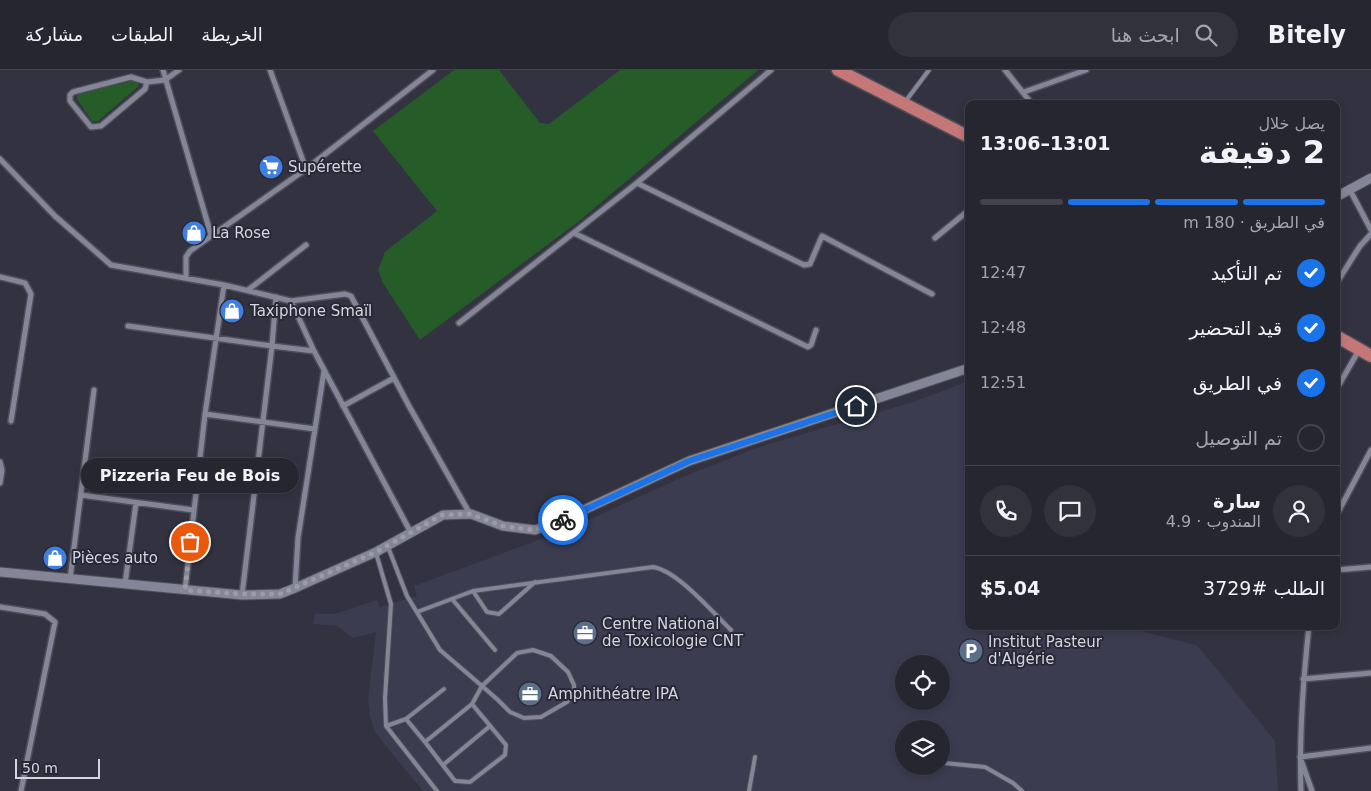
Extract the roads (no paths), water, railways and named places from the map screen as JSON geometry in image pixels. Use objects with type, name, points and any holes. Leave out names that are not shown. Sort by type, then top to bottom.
[{"type":"main road","points":[[838,70],[965,135]]},
{"type":"main road","points":[[1340,338],[1371,356]]},
{"type":"street","points":[[163,70],[211,235]]},
{"type":"street","points":[[147,82],[145,88],[101,126],[91,127],[70,101],[70,95],[73,92],[131,77],[147,82],[165,80],[179,70]]},
{"type":"street","points":[[270,70],[306,169]]},
{"type":"street","points":[[459,323],[637,183],[771,70]]},
{"type":"street","points":[[1005,70],[1029,100]]},
{"type":"street","points":[[1024,92],[1086,70]]},
{"type":"street","points":[[186,277],[186,257],[190,250],[306,169],[431,71]]},
{"type":"street","points":[[0,159],[55,216],[111,265],[186,277],[291,301],[346,294],[351,296],[394,378],[470,514]]},
{"type":"street","points":[[1340,195],[1371,178]]},
{"type":"street","points":[[637,183],[804,265],[810,264],[822,236],[932,294]]},
{"type":"street","points":[[1350,190],[1371,230]]},
{"type":"street","points":[[935,238],[965,213]]},
{"type":"street","points":[[574,233],[808,347],[811,345],[816,330]]},
{"type":"street","points":[[1340,278],[1360,246],[1371,234]]},
{"type":"street","points":[[248,290],[306,245]]},
{"type":"street","points":[[0,277],[25,283],[31,294],[11,421]]},
{"type":"street","points":[[185,590],[205,414],[224,285]]},
{"type":"street","points":[[242,594],[272,346],[276,297]]},
{"type":"street","points":[[291,301],[314,351],[410,531]]},
{"type":"street","points":[[128,326],[314,351]]},
{"type":"street","points":[[1340,383],[1359,350]]},
{"type":"street","points":[[0,572],[185,590],[242,594],[280,594],[376,552],[410,531],[442,515],[470,514],[503,526],[534,530],[562,520],[689,461],[965,369]]},
{"type":"street","points":[[295,588],[298,538],[324,370]]},
{"type":"street","points":[[343,406],[394,378]]},
{"type":"street","points":[[70,579],[94,390]]},
{"type":"street","points":[[205,414],[315,429]]},
{"type":"street","points":[[1340,508],[1371,450]]},
{"type":"street","points":[[0,462],[2,470],[0,483]]},
{"type":"street","points":[[81,496],[193,510]]},
{"type":"street","points":[[125,585],[136,503]]},
{"type":"street","points":[[1340,570],[1371,566]]},
{"type":"street","points":[[0,607],[45,614],[55,622],[21,791]]},
{"type":"street","points":[[1301,791],[1300,757],[1303,679],[1309,630]]},
{"type":"street","points":[[1303,679],[1371,673]]},
{"type":"street","points":[[1300,757],[1371,748]]},
{"type":"street","points":[[1300,757],[1312,791]]},
{"type":"lane","points":[[903,104],[929,70]]},
{"type":"lane","points":[[388,545],[407,596],[440,650],[482,686],[510,712],[524,718],[541,717],[567,702],[574,694],[574,685],[568,672],[551,656],[533,650],[517,652],[482,686],[472,704],[425,742]]},
{"type":"lane","points":[[376,552],[391,604],[385,698],[386,726],[437,791]]},
{"type":"lane","points":[[417,612],[473,591],[646,566],[658,568],[678,580],[731,630]]},
{"type":"lane","points":[[473,591],[487,612],[499,614],[536,581]]},
{"type":"lane","points":[[452,599],[495,650]]},
{"type":"lane","points":[[386,726],[406,719],[444,689]]},
{"type":"lane","points":[[406,719],[455,781],[470,782],[505,755],[506,745],[472,704]]},
{"type":"lane","points":[[443,765],[490,726]]},
{"type":"lane","points":[[749,791],[755,757]]},
{"type":"lane","points":[[950,763],[985,766],[1013,783],[1022,791]]},
{"type":"place","name":"Supérette","points":[[271,167]]},
{"type":"place","name":"La Rose","points":[[194,233]]},
{"type":"place","name":"Taxiphone Smaïl","points":[[232,311]]},
{"type":"place","name":"Pizzeria Feu de Bois","points":[[190,542]]},
{"type":"place","name":"Pièces auto","points":[[55,558]]},
{"type":"place","name":"Centre National de Toxicologie CNT","points":[[585,633]]},
{"type":"place","name":"Institut Pasteur d'Algérie","points":[[971,651]]},
{"type":"place","name":"Amphithéatre IPA","points":[[530,694]]}]
